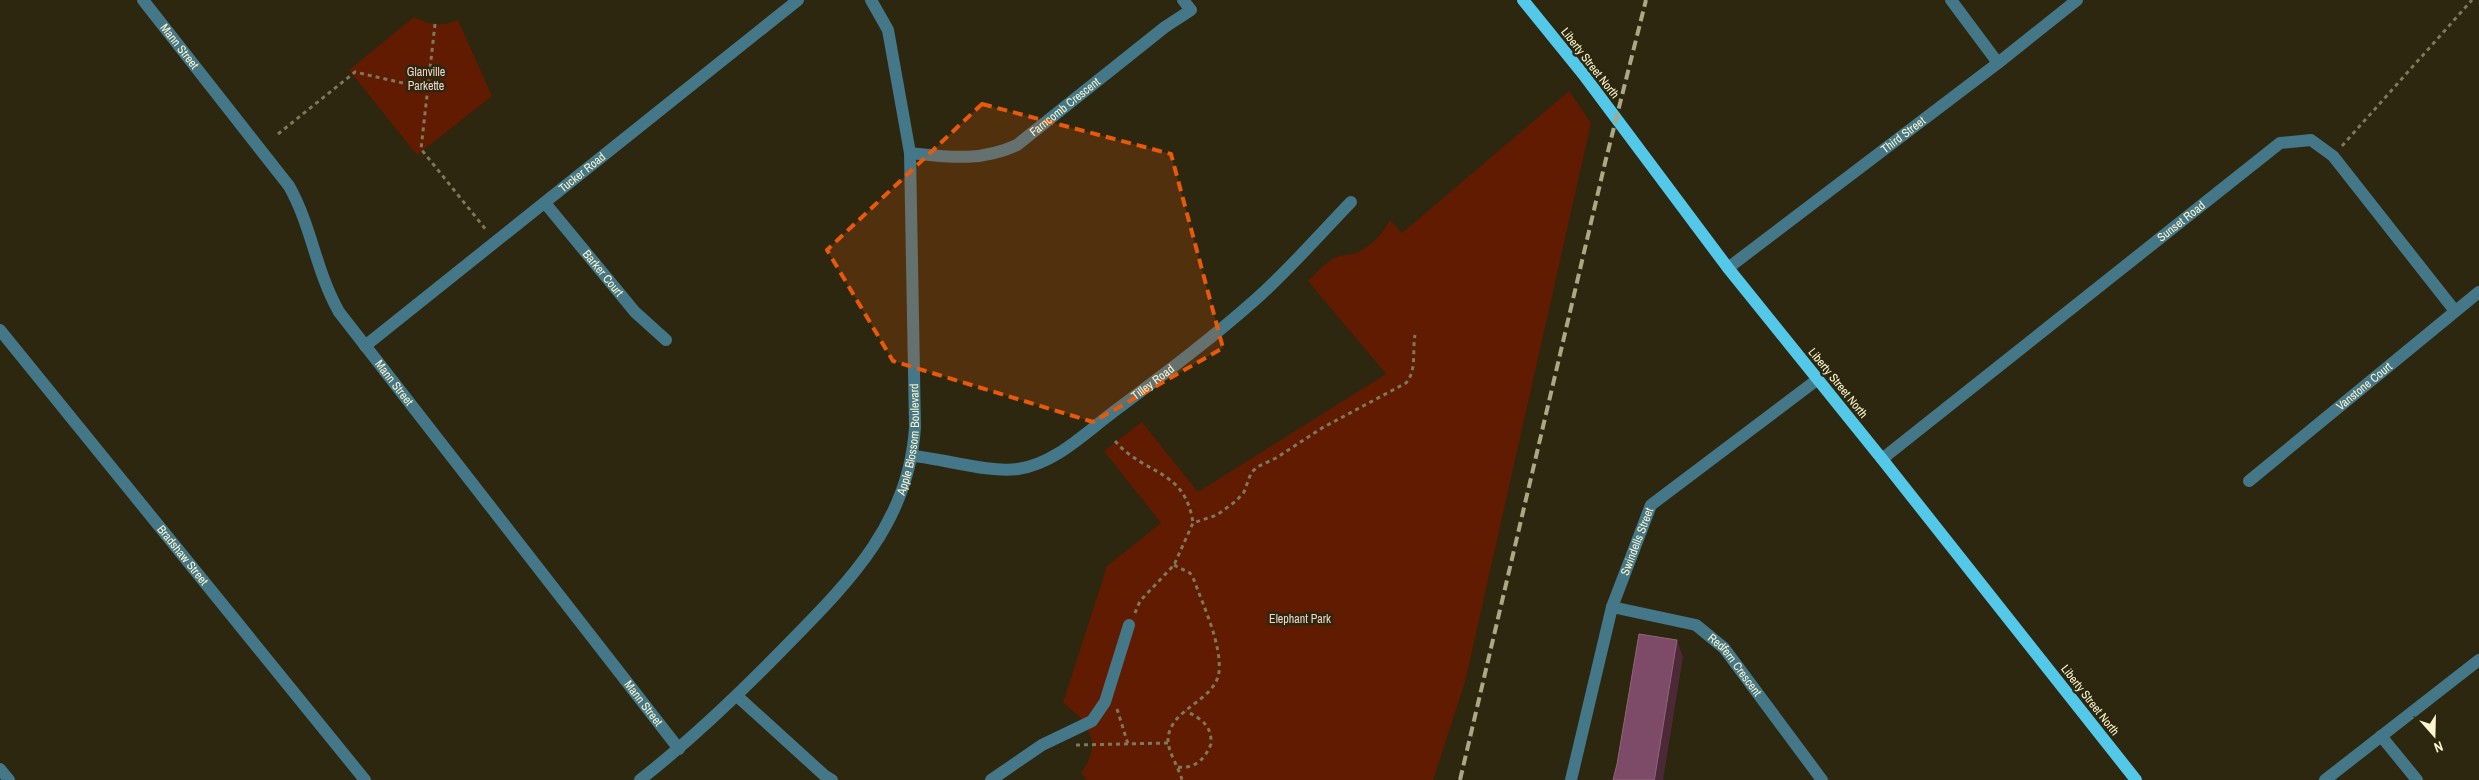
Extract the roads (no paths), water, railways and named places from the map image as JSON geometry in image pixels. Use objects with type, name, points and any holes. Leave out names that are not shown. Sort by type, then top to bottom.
[{"type":"main road","name":"Liberty Street North","points":[[1524,0],[1583,74],[1728,268],[1882,458],[2136,780]]},
{"type":"street","name":"Mann Street","points":[[143,0],[289,186],[301,207],[318,268],[327,292],[339,312],[679,749]]},
{"type":"street","name":"Tucker Road","points":[[365,346],[798,0]]},
{"type":"street","name":"Apple Blossom Boulevard","points":[[640,780],[679,749],[737,696],[856,571],[880,538],[894,512],[913,456],[915,427],[910,153],[888,30],[871,0]]},
{"type":"street","name":"Farncomb Crescent","points":[[910,153],[959,158],[978,157],[997,154],[1017,145],[1165,27],[1190,10],[1183,0]]},
{"type":"street","points":[[1951,0],[1998,63]]},
{"type":"street","name":"Third Street","points":[[1728,268],[1998,63],[2077,0]]},
{"type":"street","name":"Sunset Road","points":[[1882,458],[2280,143],[2311,140],[2333,156],[2455,311]]},
{"type":"street","name":"Tilley Road","points":[[913,456],[940,458],[997,469],[1018,469],[1038,464],[1056,455],[1143,390],[1254,301],[1351,202]]},
{"type":"street","name":"Barker Court","points":[[545,203],[635,312],[666,340]]},
{"type":"street","name":"Vanstone Court","points":[[2249,481],[2479,292]]},
{"type":"street","name":"Bradshaw Street","points":[[0,330],[365,780]]},
{"type":"street","name":"Swindells Street","points":[[1572,780],[1612,607],[1651,504],[1818,379]]},
{"type":"street","name":"Redfern Crescent","points":[[1612,607],[1696,625],[1717,642],[1724,648],[1822,780]]},
{"type":"street","points":[[991,780],[1042,745],[1076,731],[1092,721],[1105,702],[1109,684],[1129,625]]},
{"type":"street","points":[[2325,780],[2479,660]]},
{"type":"street","points":[[737,696],[824,775],[832,780]]},
{"type":"street","points":[[2381,736],[2417,780]]},
{"type":"street","points":[[0,769],[9,780]]},
{"type":"railway","points":[[1460,780],[1605,163],[1646,0]]},
{"type":"park label","name":"Glanville Parkette","points":[[426,79]]},
{"type":"park label","name":"Elephant Park","points":[[1300,619]]}]
